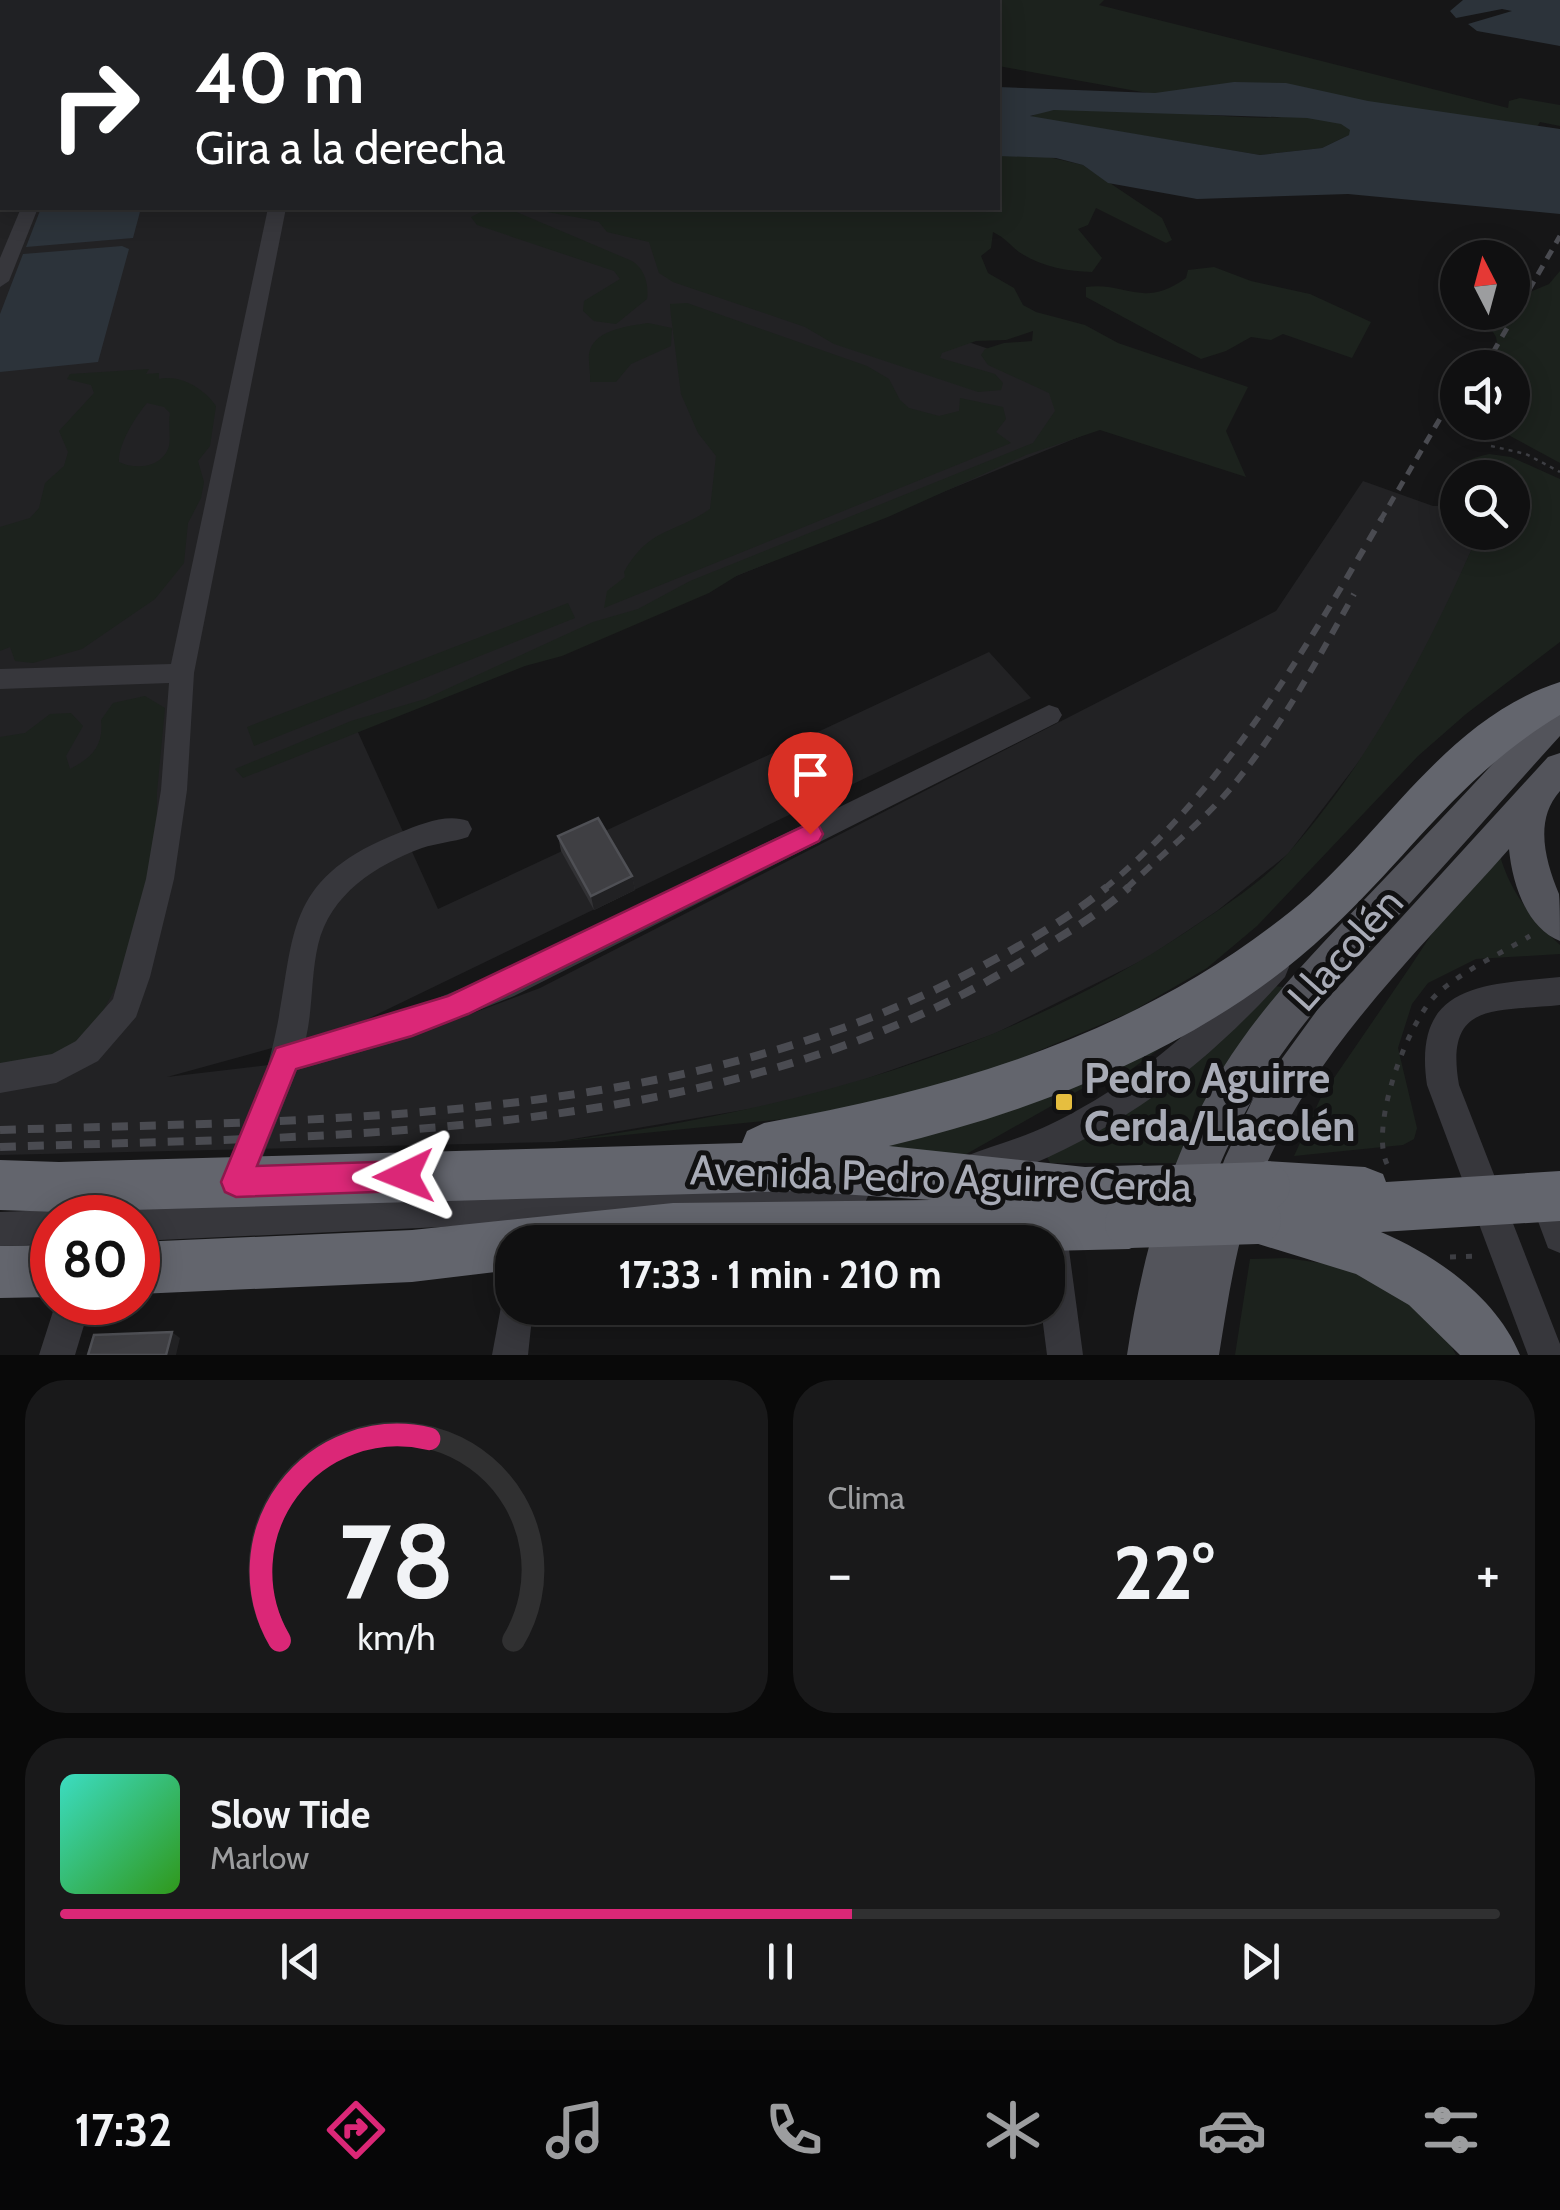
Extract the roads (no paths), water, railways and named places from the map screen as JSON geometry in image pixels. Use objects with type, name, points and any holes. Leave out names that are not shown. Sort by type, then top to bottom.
[{"type":"highway","points":[[618,1170],[753,1150],[904,1120],[1052,1076],[1130,1040],[1216,990],[1311,920],[1459,766],[1509,727],[1560,697]]},
{"type":"highway","name":"Avenida Pedro Aguirre Cerda","points":[[0,1184],[60,1187],[838,1166],[1085,1192],[1135,1207]]},
{"type":"highway","name":"Avenida Pedro Aguirre Cerda","points":[[1057,1225],[1135,1207],[1262,1203],[1374,1209],[1401,1203],[1488,1198],[1555,1210]]},
{"type":"highway","points":[[1262,1203],[1309,1232],[1390,1260],[1438,1293],[1494,1355]]},
{"type":"highway","points":[[160,1267],[412,1256],[495,1246]]},
{"type":"highway","points":[[0,1272],[30,1271]]},
{"type":"main road","name":"Llacolén","points":[[1151,1344],[1168,1254],[1196,1165],[1215,1123],[1258,1052],[1314,981],[1560,714]]},
{"type":"main road","name":"Llacolén","points":[[1196,1355],[1204,1293],[1240,1173],[1289,1080],[1367,981],[1560,767]]},
{"type":"main road","points":[[1530,800],[1526,830],[1529,871],[1538,894],[1558,922]]},
{"type":"street","points":[[0,281],[28,210]]},
{"type":"street","points":[[0,1078],[56,1068],[88,1051],[125,1008],[160,879],[174,790],[182,673],[277,210]]},
{"type":"street","points":[[0,679],[182,673]]},
{"type":"street","points":[[286,1058],[412,1023],[503,986],[1049,715]]},
{"type":"street","points":[[236,1182],[286,1058],[305,935],[322,895],[364,863],[414,837],[458,829]]},
{"type":"street","points":[[160,1223],[853,1191],[950,1176],[1021,1152],[1087,1121],[1180,1063],[1262,982],[1311,920]]},
{"type":"street","points":[[1546,1355],[1443,1085],[1438,1054],[1452,1016],[1476,1000],[1560,992]]},
{"type":"street","points":[[0,1229],[30,1228]]},
{"type":"street","points":[[57,1355],[67,1325]]},
{"type":"street","points":[[510,1355],[513,1325]]},
{"type":"street","points":[[1062,1325],[1066,1355]]},
{"type":"railway","points":[[1494,350],[1560,236]]},
{"type":"railway","points":[[1380,521],[1440,419]]},
{"type":"railway","points":[[1104,889],[1148,849],[1225,763],[1291,668],[1382,518]]},
{"type":"railway","points":[[1126,889],[1206,814],[1249,765],[1297,694],[1354,594]]},
{"type":"railway","points":[[0,1130],[378,1115],[505,1104],[630,1085],[753,1057],[872,1017],[986,964],[1063,919],[1107,887]]},
{"type":"railway","points":[[0,1147],[397,1131],[531,1117],[663,1095],[792,1063],[914,1017],[1030,956],[1129,887]]},
{"type":"place","name":"Pedro Aguirre Cerda/Llacolén","points":[[1064,1102]]}]
